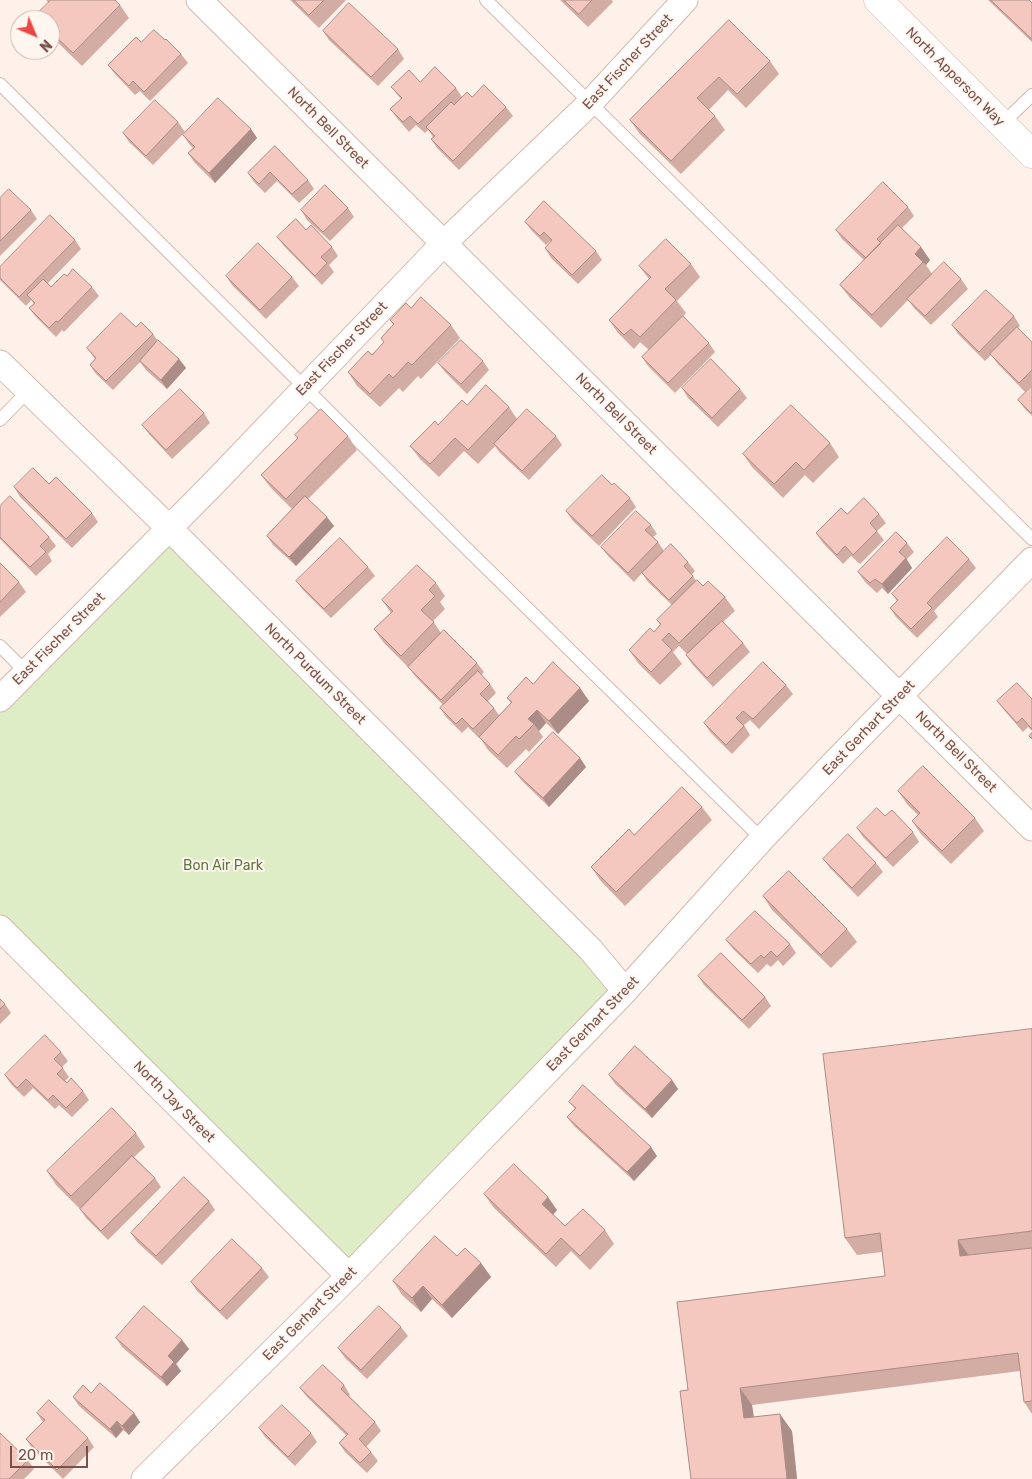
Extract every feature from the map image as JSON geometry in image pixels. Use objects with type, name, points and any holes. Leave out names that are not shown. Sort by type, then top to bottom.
[{"type":"main road","name":"North Apperson Way","points":[[878,0],[1032,154]]},
{"type":"street","name":"North Bell Street","points":[[200,0],[1032,828]]},
{"type":"street","name":"East Fischer Street","points":[[0,699],[214,483],[444,243],[590,103],[685,0]]},
{"type":"street","name":"North Purdum Street","points":[[0,363],[169,528],[591,950],[625,990]]},
{"type":"street","name":"East Gerhart Street","points":[[144,1479],[349,1276],[625,990],[834,762],[1032,560]]},
{"type":"street","name":"North Jay Street","points":[[0,928],[349,1276]]},
{"type":"lane","points":[[486,0],[1032,539]]},
{"type":"lane","points":[[0,84],[762,839]]},
{"type":"lane","points":[[1002,124],[1032,95]]},
{"type":"lane","points":[[0,420],[28,391]]},
{"type":"lane","points":[[0,646],[26,672]]},
{"type":"green space","name":"Bon Air Park","points":[[169,528],[625,991],[349,1276],[0,928],[0,699]]},
{"type":"building","points":[[51,0],[115,0],[120,5],[73,53],[60,41],[60,10],[41,10]]},
{"type":"building","points":[[294,0],[324,0],[309,15]]},
{"type":"building","points":[[564,0],[592,0],[579,14]]},
{"type":"building","points":[[991,0],[1029,0],[1032,3],[1032,39]]},
{"type":"building","points":[[349,3],[398,49],[371,77],[323,31]]},
{"type":"building","points":[[729,20],[770,61],[737,94],[719,77],[697,98],[715,116],[671,161],[630,120]]},
{"type":"building","points":[[154,30],[181,54],[144,92],[133,81],[129,86],[108,65],[136,37],[141,42]]},
{"type":"building","points":[[435,67],[456,88],[418,124],[410,116],[403,122],[390,109],[402,98],[391,87],[409,70],[420,82]]},
{"type":"building","points":[[484,85],[506,107],[453,161],[431,139],[435,136],[426,127],[451,102],[454,105],[467,92],[472,97]]},
{"type":"building","points":[[218,98],[251,129],[209,173],[188,153],[195,147],[183,135]]},
{"type":"building","points":[[155,100],[178,122],[146,156],[123,133]]},
{"type":"building","points":[[275,146],[308,180],[292,194],[270,172],[259,184],[248,173]]},
{"type":"building","points":[[883,182],[908,207],[877,239],[881,243],[866,258],[836,230]]},
{"type":"building","points":[[325,185],[348,208],[323,232],[301,210]]},
{"type":"building","points":[[9,189],[31,210],[0,241],[0,198]]},
{"type":"building","points":[[544,201],[596,251],[572,275],[545,248],[552,240],[544,232],[540,236],[525,222]]},
{"type":"building","points":[[50,215],[75,240],[19,297],[0,278],[0,267]]},
{"type":"building","points":[[296,219],[306,230],[311,225],[332,247],[321,257],[327,263],[315,276],[277,237]]},
{"type":"building","points":[[898,225],[921,247],[915,254],[923,262],[872,315],[840,285]]},
{"type":"building","points":[[666,239],[691,264],[665,289],[676,300],[640,337],[631,329],[624,335],[609,320],[651,277],[639,266]]},
{"type":"building","points":[[258,243],[292,277],[260,310],[226,276]]},
{"type":"building","points":[[944,262],[961,279],[925,316],[907,299]]},
{"type":"building","points":[[73,269],[92,287],[58,322],[56,321],[49,328],[29,308],[35,303],[27,295],[43,279],[51,287],[64,274],[67,276]]},
{"type":"building","points":[[986,290],[1014,316],[979,352],[952,325]]},
{"type":"building","points":[[421,297],[451,325],[412,365],[408,362],[393,378],[389,374],[370,394],[348,372],[368,351],[372,355],[384,342],[381,338],[394,324],[390,320],[406,303],[411,308]]},
{"type":"building","points":[[121,313],[136,327],[141,322],[153,334],[106,381],[90,365],[96,358],[87,348]]},
{"type":"building","points":[[683,316],[709,343],[668,383],[642,357]]},
{"type":"building","points":[[1017,327],[1032,342],[1032,370],[1019,383],[990,354]]},
{"type":"building","points":[[158,340],[179,359],[161,380],[140,361]]},
{"type":"building","points":[[461,340],[483,361],[461,384],[438,363]]},
{"type":"building","points":[[711,359],[740,389],[712,418],[682,388]]},
{"type":"building","points":[[486,385],[509,407],[468,450],[455,438],[430,464],[410,446],[435,421],[438,425],[462,400],[467,405]]},
{"type":"building","points":[[1032,386],[1032,412],[1031,413],[1018,400]]},
{"type":"building","points":[[180,389],[204,413],[166,450],[142,425]]},
{"type":"building","points":[[791,405],[830,443],[804,470],[796,462],[774,484],[743,454]]},
{"type":"building","points":[[321,409],[348,436],[286,499],[261,475],[298,438],[295,435]]},
{"type":"building","points":[[527,409],[556,436],[522,471],[494,444]]},
{"type":"building","points":[[33,468],[49,484],[56,477],[92,513],[66,539],[14,487]]},
{"type":"building","points":[[602,475],[630,498],[592,536],[566,511]]},
{"type":"building","points":[[10,496],[49,537],[40,546],[46,552],[30,567],[0,537],[0,506]]},
{"type":"building","points":[[305,496],[327,517],[289,557],[267,536]]},
{"type":"building","points":[[864,498],[879,514],[870,523],[877,531],[853,555],[845,546],[837,555],[816,533],[841,508],[847,514]]},
{"type":"building","points":[[636,511],[651,525],[645,530],[658,542],[628,573],[601,547]]},
{"type":"building","points":[[896,532],[907,543],[899,552],[906,558],[882,584],[875,579],[870,583],[858,572]]},
{"type":"building","points":[[947,537],[969,559],[927,603],[932,608],[911,629],[890,608],[898,600],[892,594]]},
{"type":"building","points":[[340,538],[368,567],[324,609],[296,581]]},
{"type":"building","points":[[671,544],[688,562],[684,566],[693,576],[669,600],[642,573]]},
{"type":"building","points":[[0,563],[19,582],[0,602]]},
{"type":"building","points":[[417,565],[436,583],[429,590],[435,596],[421,610],[434,622],[401,656],[374,629],[393,611],[382,600]]},
{"type":"building","points":[[697,580],[703,586],[708,581],[725,597],[679,643],[669,633],[662,640],[672,650],[651,672],[629,650],[650,628],[654,632],[661,624],[657,620]]},
{"type":"building","points":[[722,621],[743,643],[707,678],[686,655]]},
{"type":"building","points":[[444,630],[477,663],[441,700],[408,667]]},
{"type":"building","points":[[553,662],[580,688],[549,721],[537,710],[528,719],[534,724],[519,739],[516,736],[498,755],[479,737],[512,702],[507,698],[526,677],[533,684]]},
{"type":"building","points":[[763,662],[786,685],[753,719],[743,711],[736,718],[744,726],[726,745],[704,723]]},
{"type":"building","points":[[478,671],[490,684],[480,694],[494,708],[473,729],[462,718],[456,724],[440,708]]},
{"type":"building","points":[[1017,683],[1032,699],[1032,729],[1022,718],[1017,723],[997,701]]},
{"type":"building","points":[[553,732],[580,758],[543,798],[515,772]]},
{"type":"building","points":[[923,766],[975,818],[942,851],[912,821],[920,813],[898,791]]},
{"type":"building","points":[[682,787],[702,807],[616,892],[591,867],[629,829],[634,835]]},
{"type":"building","points":[[877,808],[885,816],[892,810],[913,832],[886,858],[857,828]]},
{"type":"building","points":[[848,834],[876,863],[852,888],[823,859]]},
{"type":"building","points":[[789,871],[847,929],[821,955],[763,896]]},
{"type":"building","points":[[755,911],[790,944],[777,957],[771,951],[764,958],[761,955],[751,964],[726,940]]},
{"type":"building","points":[[721,953],[765,997],[742,1020],[698,976]]},
{"type":"building","points":[[0,999],[5,1004],[0,1009]]},
{"type":"building","points":[[1032,1029],[1032,1231],[958,1240],[960,1256],[1032,1248],[1032,1401],[1024,1402],[1018,1353],[740,1388],[744,1418],[780,1414],[787,1479],[691,1479],[680,1391],[688,1390],[677,1302],[885,1276],[880,1233],[845,1238],[823,1054]]},
{"type":"building","points":[[45,1035],[61,1052],[54,1059],[63,1068],[57,1074],[67,1083],[71,1078],[83,1091],[66,1108],[53,1095],[48,1100],[26,1079],[17,1088],[5,1075]]},
{"type":"building","points":[[635,1046],[672,1080],[645,1109],[609,1075]]},
{"type":"building","points":[[583,1085],[651,1147],[627,1172],[567,1117],[576,1108],[569,1102]]},
{"type":"building","points":[[112,1108],[136,1133],[71,1196],[47,1171]]},
{"type":"building","points":[[132,1156],[155,1178],[101,1231],[80,1209]]},
{"type":"building","points":[[514,1164],[548,1197],[542,1204],[565,1226],[583,1209],[605,1230],[580,1256],[561,1238],[546,1254],[484,1194]]},
{"type":"building","points":[[184,1177],[209,1201],[156,1256],[131,1233]]},
{"type":"building","points":[[435,1236],[457,1256],[465,1248],[481,1263],[442,1305],[423,1286],[412,1298],[393,1281]]},
{"type":"building","points":[[232,1239],[262,1268],[220,1311],[191,1282]]},
{"type":"building","points":[[144,1306],[182,1340],[168,1356],[174,1362],[161,1377],[116,1338]]},
{"type":"building","points":[[379,1306],[401,1327],[361,1370],[338,1348]]},
{"type":"building","points":[[323,1365],[344,1385],[341,1389],[375,1422],[359,1439],[371,1452],[360,1463],[339,1443],[348,1434],[300,1388]]},
{"type":"building","points":[[100,1383],[134,1413],[122,1426],[117,1421],[110,1429],[73,1397],[83,1385],[91,1393]]},
{"type":"building","points":[[49,1400],[88,1438],[57,1470],[26,1439],[45,1420],[37,1413]]},
{"type":"building","points":[[282,1405],[311,1433],[288,1457],[259,1428]]},
{"type":"building","points":[[0,1433],[28,1460],[9,1479],[0,1479]]}]
